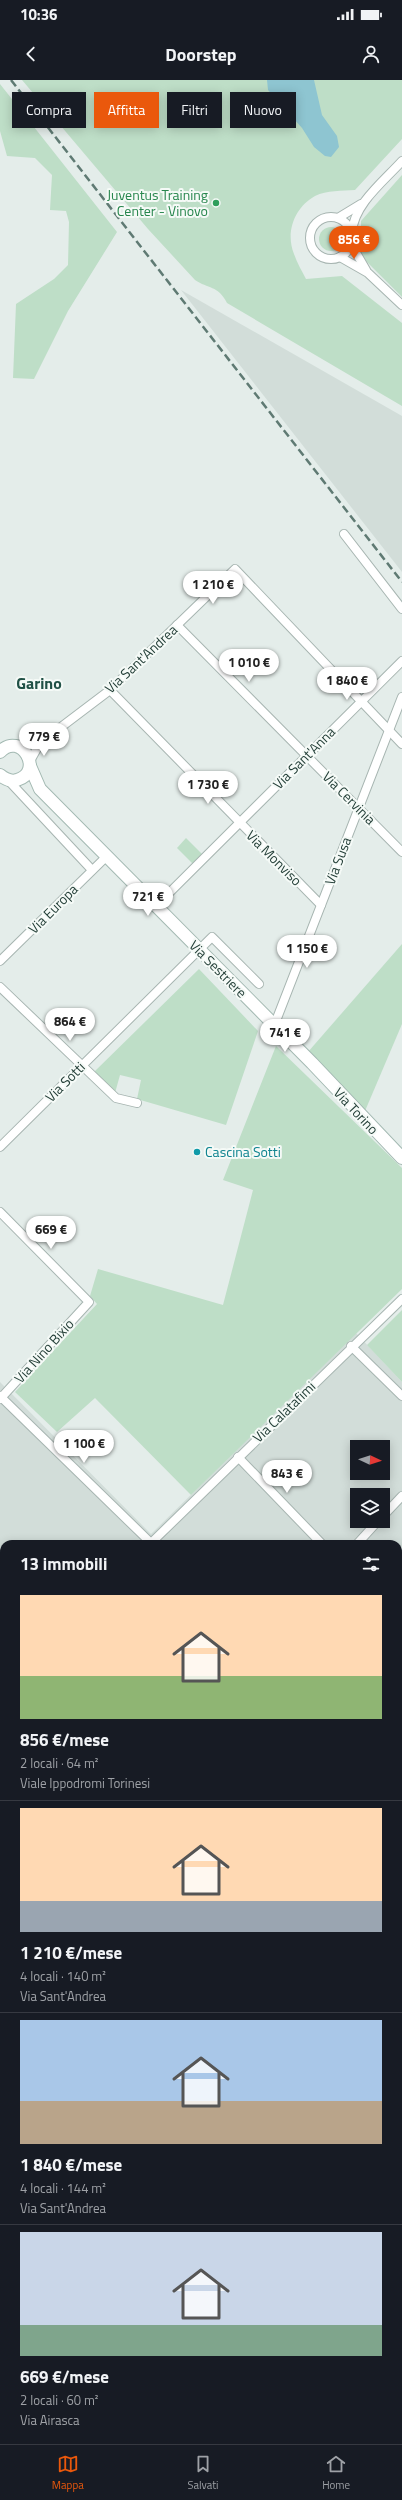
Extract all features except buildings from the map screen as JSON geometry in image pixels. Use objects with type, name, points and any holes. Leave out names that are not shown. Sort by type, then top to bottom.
[{"type":"main road","points":[[5,747],[26,752],[40,789]]},
{"type":"main road","points":[[6,780],[23,777],[30,764]]},
{"type":"main road","points":[[6,780],[40,789]]},
{"type":"main road","name":"Via Sestriere","points":[[40,789],[155,907],[312,1063]]},
{"type":"main road","name":"Via Torino","points":[[312,1063],[402,1158]]},
{"type":"street","points":[[367,199],[353,222],[352,237],[346,253],[334,260],[320,257],[315,252],[310,240],[310,232],[318,221],[324,218],[338,218],[351,212],[367,199],[402,161]]},
{"type":"street","points":[[338,218],[349,226],[355,251],[368,273]]},
{"type":"street","points":[[340,257],[368,273],[402,305]]},
{"type":"street","points":[[344,534],[402,609]]},
{"type":"street","name":"Via Sant'Andrea","points":[[40,743],[110,690],[235,570],[402,744]]},
{"type":"street","name":"Via Cervinia","points":[[177,625],[402,852]]},
{"type":"street","name":"Via Sant'Anna","points":[[155,907],[402,661]]},
{"type":"street","name":"Via Monviso","points":[[110,690],[321,905]]},
{"type":"street","name":"Via Susa","points":[[274,1026],[402,697]]},
{"type":"street","points":[[5,747],[40,743]]},
{"type":"street","points":[[30,764],[40,743]]},
{"type":"street","points":[[6,780],[92,870]]},
{"type":"street","name":"Via Europa","points":[[0,962],[106,857]]},
{"type":"street","name":"Via Sotti","points":[[0,1147],[212,937],[259,984]]},
{"type":"street","points":[[0,987],[81,1067],[116,1098],[138,1103]]},
{"type":"street","name":"Via Nino Bixio","points":[[0,1212],[89,1302],[0,1398]]},
{"type":"street","name":"Via Calatafimi","points":[[155,1540],[351,1346],[402,1299]]},
{"type":"street","points":[[351,1346],[402,1396]]},
{"type":"street","points":[[0,1398],[147,1540]]},
{"type":"street","points":[[238,1457],[318,1540]]},
{"type":"street","points":[[390,1509],[402,1496]]},
{"type":"street","points":[[361,1540],[372,1528]]},
{"type":"shaded area","points":[[181,290],[402,416],[402,572]]},
{"type":"shaded area","points":[[356,1333],[402,1382],[402,1540],[0,1540],[0,1382],[151,1534]]},
{"type":"green space","name":"Juventus Training Center - Vinovo","points":[[22,80],[402,80],[402,139],[355,190],[324,193],[315,196],[308,201],[297,213],[291,229],[291,246],[306,279],[342,276],[402,323],[402,406],[227,303],[224,297],[216,290],[195,280],[148,229],[63,128],[86,128],[86,92],[32,92]]},
{"type":"green space","points":[[0,84],[12,99],[12,128],[35,128],[117,232],[68,311],[34,379],[13,378],[16,304],[54,279],[68,265],[69,222],[66,211],[50,210],[52,175],[35,158],[7,156],[0,131]]},
{"type":"green space","points":[[402,175],[402,297],[361,256],[361,221]]},
{"type":"green space","points":[[331,227],[336,228],[342,234],[342,244],[336,250],[331,251],[326,250],[320,244],[319,239],[320,234],[326,228]]},
{"type":"green space","points":[[186,838],[203,855],[193,864],[177,848]]},
{"type":"green space","points":[[402,944],[402,1024],[365,1111],[308,1052]]},
{"type":"green space","points":[[199,969],[258,1031],[226,1125],[137,1099],[141,1080],[120,1075],[115,1093],[94,1072]]},
{"type":"green space","points":[[276,1046],[402,1168],[402,1289],[191,1495],[95,1398],[57,1432],[15,1392],[97,1304],[90,1296],[98,1269],[223,1305],[253,1190],[223,1180]]},
{"type":"green space","points":[[402,1310],[402,1382],[367,1345]]},
{"type":"water","points":[[267,80],[314,80],[322,115],[337,136],[339,147],[331,157],[325,156],[314,147],[296,121],[296,92],[270,92],[268,90]]},
{"type":"railway","points":[[11,80],[402,582]]},
{"type":"place","name":"Juventus Training Center - Vinovo","points":[[216,203]]},
{"type":"place","name":"Cascina Sotti","points":[[197,1152]]},
{"type":"district","name":"Garino","points":[[39,683]]}]
